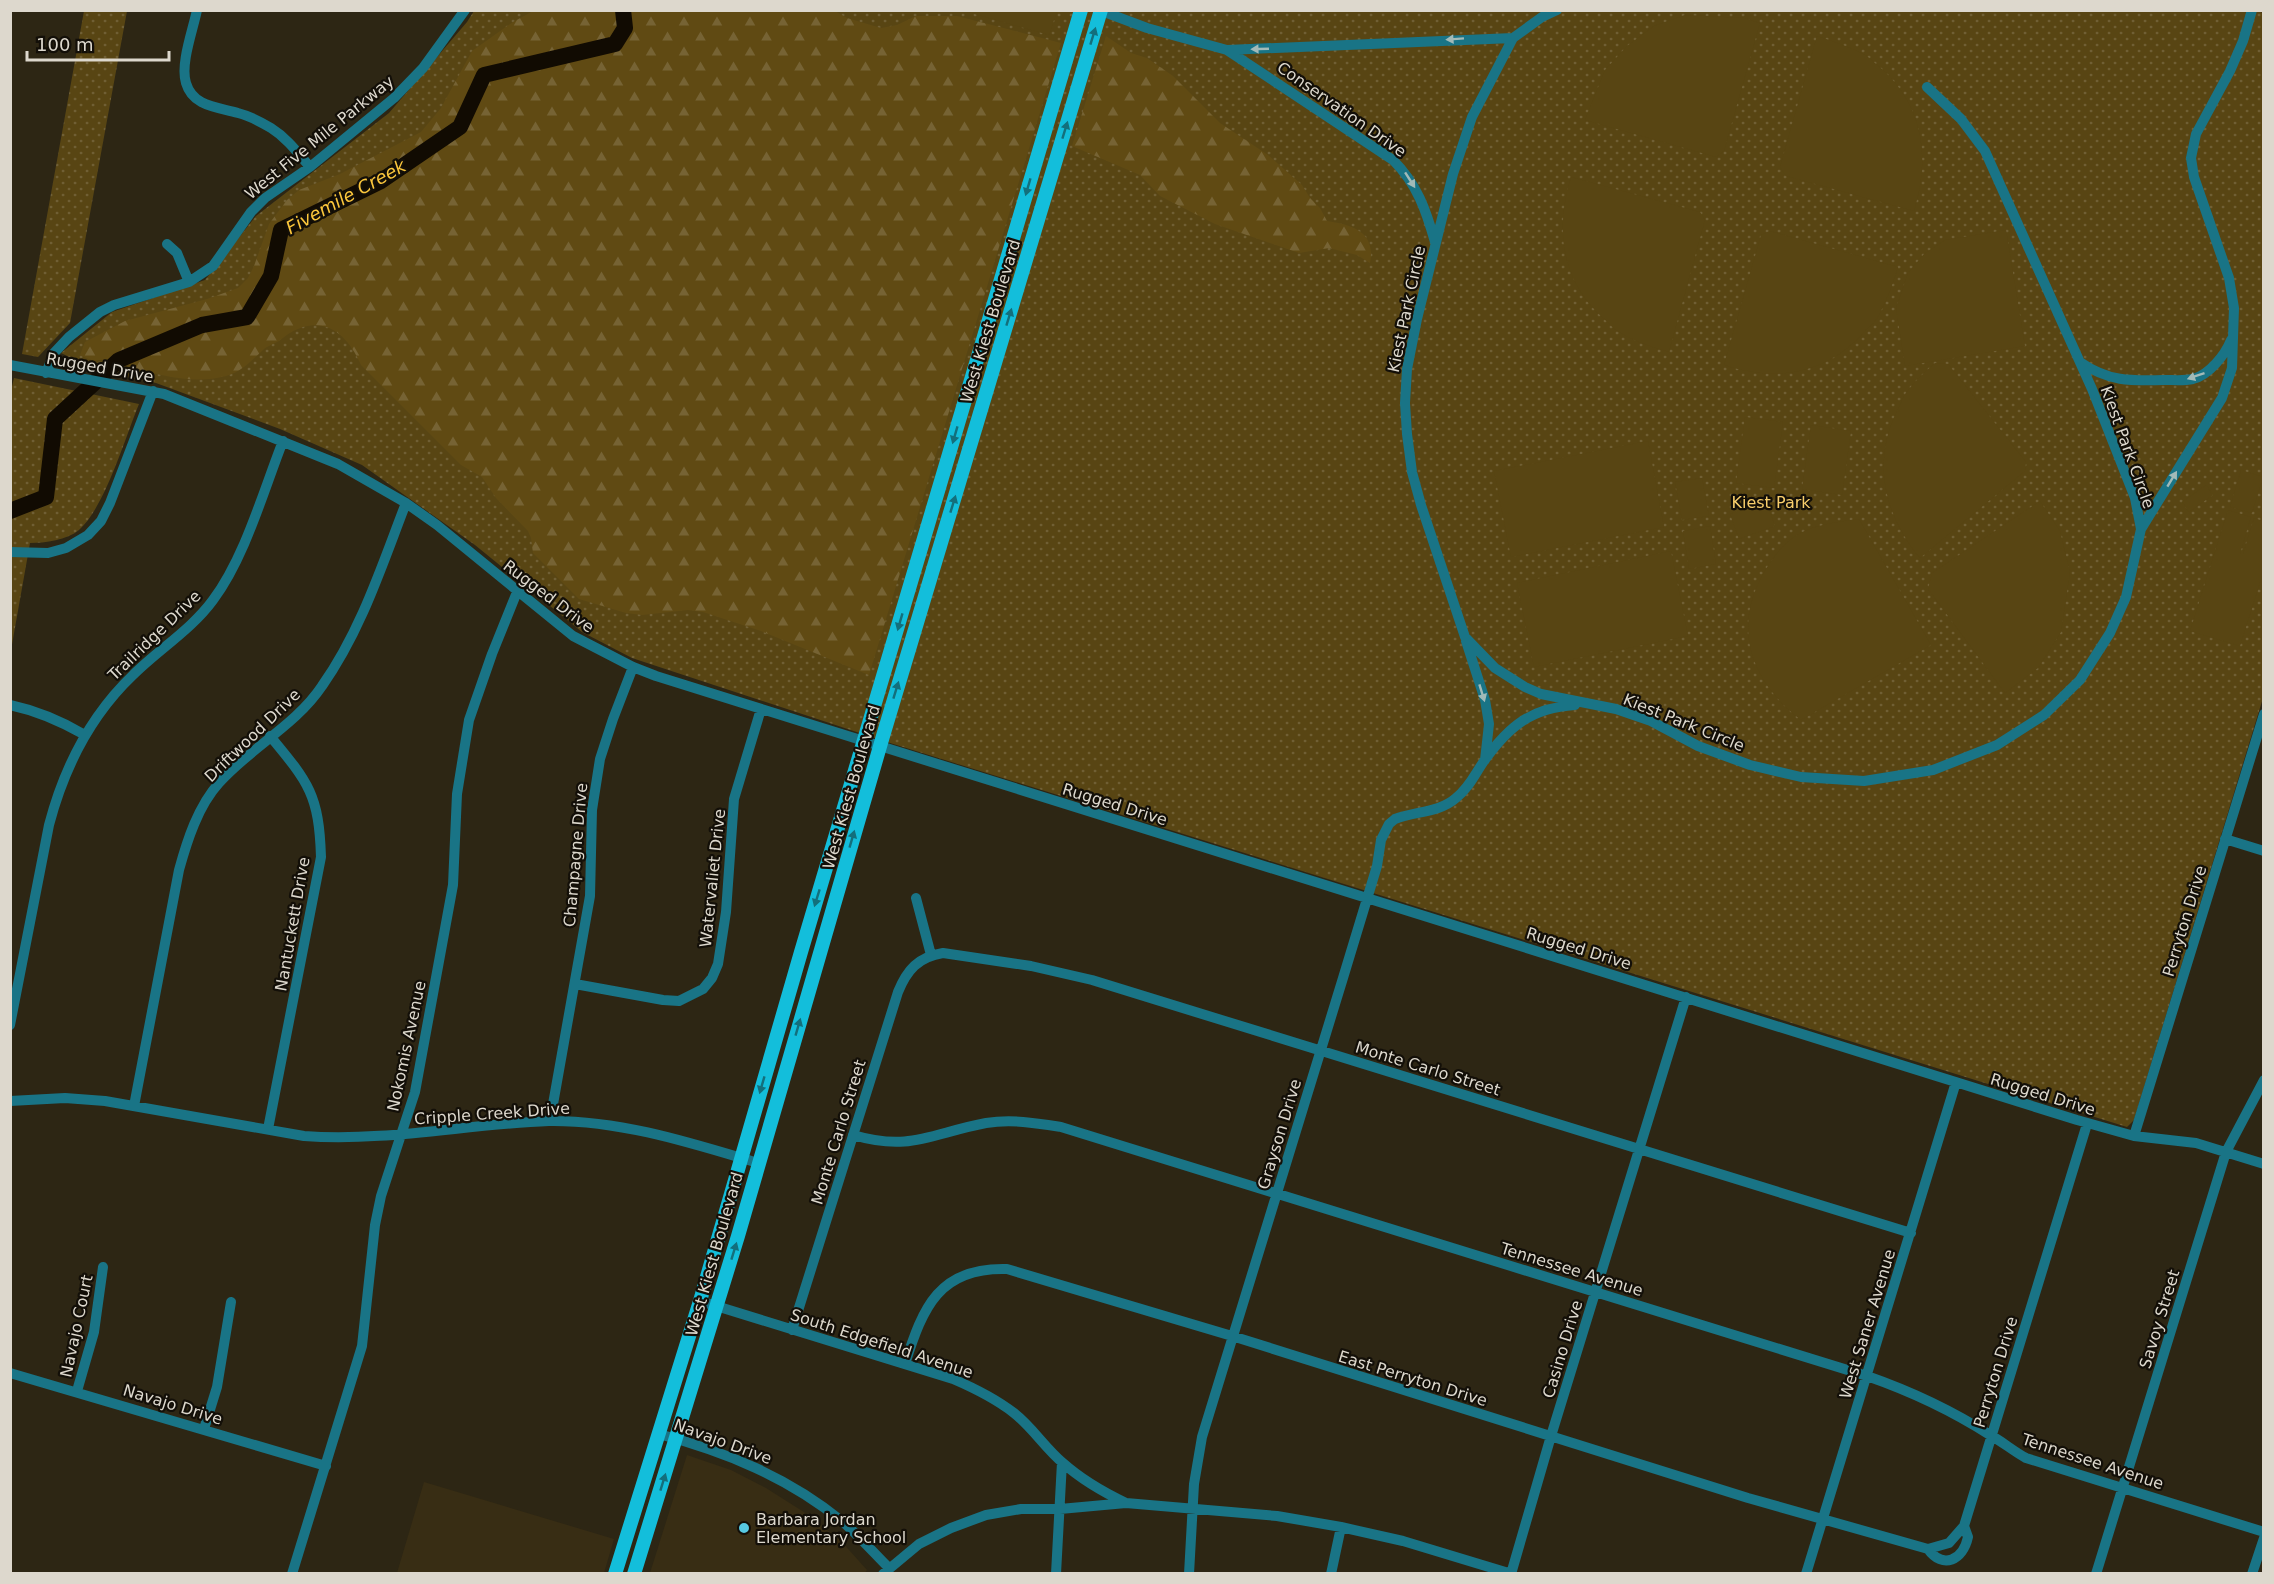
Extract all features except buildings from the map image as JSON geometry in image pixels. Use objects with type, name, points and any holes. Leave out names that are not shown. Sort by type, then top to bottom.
[{"type":"main road","name":"West Kiest Boulevard","points":[[615,1574],[700,1301],[801,952],[1081,10]]},
{"type":"main road","name":"West Kiest Boulevard","points":[[634,1574],[717,1307],[880,746],[1100,11]]},
{"type":"main road","points":[[801,952],[818,957]]},
{"type":"main road","points":[[628,1533],[645,1538]]},
{"type":"street","points":[[197,10],[184,67],[186,82],[192,94],[199,101],[248,116],[273,129],[286,139],[310,167]]},
{"type":"street","name":"West Five Mile Parkway","points":[[46,372],[54,353],[69,337],[100,312],[114,305],[189,282],[213,266],[251,212],[265,198],[310,167],[394,98],[423,68],[465,10]]},
{"type":"street","name":"Kiest Park Circle","points":[[1557,10],[1542,17],[1513,38],[1472,117],[1453,174],[1407,369],[1405,403],[1407,434],[1412,472],[1421,505],[1465,637],[1495,668],[1541,694],[1617,709],[1651,721],[1698,746],[1750,765],[1801,777],[1864,781],[1933,770],[1997,746],[2044,715],[2080,680],[2110,633],[2126,597],[2141,529],[2135,498],[2092,389],[1985,151],[1961,119],[1927,87]]},
{"type":"street","points":[[2141,529],[2222,398],[2232,368],[2234,308],[2229,278],[2194,177],[2191,158],[2196,134],[2230,71],[2243,41],[2252,10]]},
{"type":"street","name":"Conservation Drive","points":[[1100,11],[1147,28],[1227,50],[1513,38]]},
{"type":"street","name":"Conservation Drive","points":[[1227,50],[1393,159],[1418,192],[1425,207],[1435,243]]},
{"type":"street","points":[[166,244],[177,253],[189,282]]},
{"type":"street","points":[[2077,360],[2096,374],[2117,380],[2193,379],[2206,373],[2221,358],[2233,334]]},
{"type":"street","name":"Rugged Drive","points":[[10,365],[153,391],[347,468],[406,503],[446,532],[573,636],[633,667],[864,742],[2087,1124],[2134,1136],[2180,1140],[2264,1164]]},
{"type":"street","points":[[10,552],[48,553],[66,548],[88,536],[101,521],[110,503],[153,391]]},
{"type":"street","name":"Trailridge Drive","points":[[10,1025],[57,793],[85,735],[115,693],[196,619],[221,588],[238,556],[283,441]]},
{"type":"street","name":"Driftwood Drive","points":[[134,1106],[179,870],[187,840],[218,784],[300,711],[321,688],[366,604],[406,503]]},
{"type":"street","name":"Nokomis Avenue","points":[[292,1574],[362,1346],[375,1224],[381,1196],[415,1092],[453,885],[457,794],[467,731],[492,654],[517,592]]},
{"type":"street","name":"Grayson Drive","points":[[1465,637],[1485,700],[1489,724],[1485,760]]},
{"type":"street","name":"Champagne Drive","points":[[550,1121],[590,896],[592,810],[600,759],[633,667]]},
{"type":"street","name":"Grayson Drive","points":[[1189,1574],[1197,1458],[1232,1336],[1377,866],[1381,840],[1389,824],[1402,816],[1441,807],[1456,799],[1470,785],[1485,760],[1514,727],[1528,716],[1563,706],[1587,704]]},
{"type":"street","points":[[10,705],[42,713],[85,735]]},
{"type":"street","name":"Watervaliet Drive","points":[[575,984],[679,1001],[703,989],[711,978],[717,964],[726,912],[734,799],[761,709]]},
{"type":"street","name":"Perryton Drive","points":[[2134,1136],[2264,714]]},
{"type":"street","name":"Nantuckett Drive","points":[[268,1130],[321,857],[320,830],[312,794],[302,774],[270,736]]},
{"type":"street","points":[[2225,839],[2264,851]]},
{"type":"street","points":[[916,898],[931,955]]},
{"type":"street","name":"Monte Carlo Street","points":[[792,1330],[902,981],[908,971],[920,960],[931,955],[960,954],[1031,966],[1092,980],[1911,1233]]},
{"type":"street","name":"Casino Drive","points":[[1512,1573],[1551,1436],[1686,998]]},
{"type":"street","name":"Savoy Street","points":[[2096,1574],[2226,1152],[2264,1080]]},
{"type":"street","name":"West Saner Avenue","points":[[1806,1574],[1956,1082]]},
{"type":"street","name":"Cripple Creek Drive","points":[[10,1101],[65,1098],[134,1106],[268,1130],[328,1138],[401,1135],[550,1121],[601,1124],[702,1146],[758,1163]]},
{"type":"street","name":"Tennessee Avenue","points":[[854,1135],[876,1142],[897,1143],[937,1137],[988,1123],[1011,1121],[1061,1126],[1867,1376],[1905,1389],[1992,1436],[2026,1458],[2264,1532]]},
{"type":"street","name":"Perryton Drive","points":[[1955,1558],[1966,1544],[1968,1537],[1964,1526],[2087,1124]]},
{"type":"street","name":"Navajo Court","points":[[77,1391],[93,1332],[103,1268]]},
{"type":"street","name":"East Perryton Drive","points":[[905,1364],[918,1324],[929,1303],[946,1285],[965,1273],[987,1268],[1007,1269],[1232,1336],[1823,1519],[1928,1549],[1934,1558],[1940,1561],[1955,1558]]},
{"type":"street","name":"South Edgefield Avenue","points":[[700,1301],[953,1379],[994,1400],[1030,1427],[1062,1462],[1086,1481],[1126,1503]]},
{"type":"street","points":[[204,1429],[217,1387],[231,1302]]},
{"type":"street","name":"Navajo Drive","points":[[10,1372],[326,1466]]},
{"type":"street","name":"Navajo Drive","points":[[659,1434],[756,1467],[785,1482],[844,1523],[886,1571]]},
{"type":"street","points":[[1056,1574],[1062,1462]]},
{"type":"street","name":"South Edgefield Avenue","points":[[886,1571],[919,1544],[977,1518],[1020,1509],[1060,1509],[1126,1503],[1277,1516],[1341,1527],[1403,1541],[1512,1573]]},
{"type":"street","points":[[1928,1549],[1949,1543],[1964,1526]]},
{"type":"street","points":[[1331,1574],[1341,1527]]},
{"type":"street","points":[[2253,1574],[2264,1538]]},
{"type":"shaded area","name":"Barbara Jordan Elementary School","points":[[687,1455],[731,1470],[766,1488],[807,1514],[841,1541],[867,1570],[864,1574],[650,1573]]},
{"type":"shaded area","points":[[424,1482],[614,1539],[604,1573],[397,1573]]},
{"type":"green space","points":[[535,10],[835,11],[847,18],[881,28],[897,25],[916,16],[957,16],[1061,43],[869,675],[761,631],[703,612],[688,610],[642,615],[626,613],[579,599],[533,553],[528,531],[496,498],[482,477],[461,465],[361,365],[356,354],[342,336],[324,326],[302,327],[265,349],[237,372],[215,378],[169,377],[113,361],[93,360],[80,355],[85,342],[125,321],[207,299],[238,288],[248,278],[254,266],[269,224],[287,200],[299,190],[340,174],[421,132],[441,108],[472,51],[513,22]]},
{"type":"green space","points":[[1057,10],[1049,35],[964,11]]},
{"type":"green space","points":[[84,11],[127,11],[70,323],[38,357],[22,354]]},
{"type":"green space","name":"Kiest Park","points":[[474,11],[2256,11],[2264,13],[2263,698],[2134,1120],[2127,1127],[887,742],[632,658],[582,632],[475,545],[362,465],[280,429],[156,383],[103,373],[61,353],[112,312],[205,280],[256,216],[389,113]]},
{"type":"green space","points":[[1685,15],[1744,18],[1760,23],[1724,151],[1716,157],[1585,120],[1605,70],[1627,46],[1654,26]]},
{"type":"green space","points":[[1106,36],[1131,53],[1147,58],[1173,76],[1220,123],[1268,155],[1302,185],[1327,221],[1354,228],[1366,237],[1371,252],[1370,263],[1357,255],[1329,248],[1299,253],[1215,224],[1160,196],[1140,175],[1072,146]]},
{"type":"green space","points":[[1817,36],[1867,57],[1897,85],[1907,101],[1920,135],[1922,154],[1922,172],[1914,211],[1786,176],[1780,167]]},
{"type":"green space","points":[[1571,177],[1700,212],[1705,220],[1669,352],[1638,342],[1616,330],[1589,303],[1578,287],[1570,271],[1563,235],[1563,216]]},
{"type":"green space","points":[[2006,230],[2025,346],[1905,366],[1896,308],[1908,273],[1924,254],[1945,240]]},
{"type":"green space","points":[[1770,231],[1898,267],[1885,303],[1872,324],[1833,358],[1799,371],[1762,373],[1724,365],[1761,235]]},
{"type":"green space","points":[[1935,363],[1948,364],[2026,462],[2025,471],[1920,558],[1898,525],[1891,507],[1886,489],[1885,451],[1889,432],[1905,394]]},
{"type":"green space","points":[[14,378],[139,404],[106,489],[88,519],[79,530],[62,539],[30,543],[11,650],[10,395]]},
{"type":"green space","points":[[1745,417],[1783,422],[1774,488],[1736,483]]},
{"type":"green space","points":[[1811,425],[1851,431],[1842,495],[1802,489]]},
{"type":"green space","points":[[1648,441],[1664,527],[1511,557],[1494,471]]},
{"type":"green space","points":[[2241,470],[2263,477],[2252,513],[2230,507]]},
{"type":"green space","points":[[1702,478],[1709,516],[1682,520],[1675,482]]},
{"type":"green space","points":[[2206,485],[2213,495],[2189,512],[2182,502]]},
{"type":"green space","points":[[1766,500],[1775,526],[1739,539],[1730,514]]},
{"type":"green space","points":[[2040,501],[2060,531],[2070,572],[2061,632],[2038,668],[2005,693],[1928,589],[1932,573]]},
{"type":"green space","points":[[2228,510],[2251,517],[2240,554],[2243,554],[2254,518],[2263,521],[2263,573],[2240,646],[2190,631]]},
{"type":"green space","points":[[1859,519],[1931,645],[1801,720],[1783,705],[1769,688],[1758,670],[1751,651],[1748,632],[1755,590],[1772,560],[1793,538],[1819,526]]},
{"type":"green space","points":[[1710,526],[1716,564],[1689,569],[1683,531]]},
{"type":"green space","points":[[1671,551],[1688,636],[1534,667],[1517,583]]},
{"type":"waterway","name":"Fivemile Creek","points":[[10,511],[46,497],[55,419],[119,360],[202,325],[247,317],[271,276],[281,230],[381,181],[460,127],[484,75],[615,44],[625,28],[623,10]]},
{"type":"place","name":"Barbara Jordan Elementary School","points":[[744,1528]]}]
